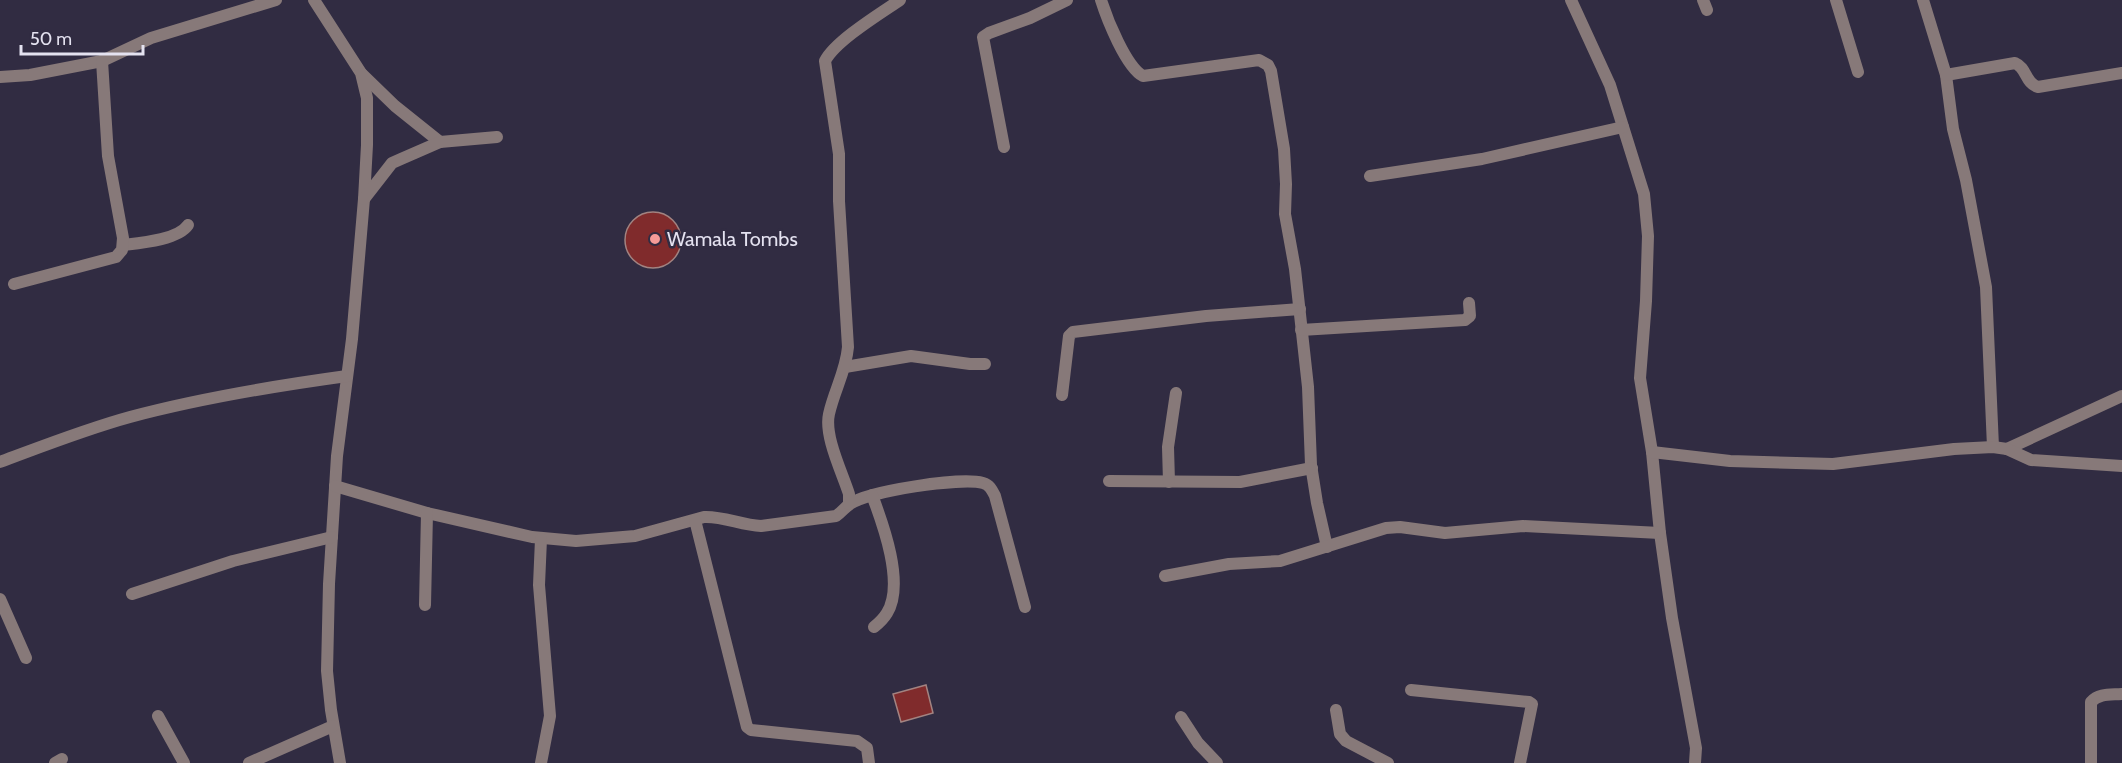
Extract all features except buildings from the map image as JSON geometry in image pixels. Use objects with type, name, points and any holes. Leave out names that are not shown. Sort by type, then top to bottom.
[{"type":"street","points":[[0,77],[30,75],[102,61],[151,38],[276,0]]},
{"type":"street","points":[[314,0],[361,74],[394,106],[440,142]]},
{"type":"street","points":[[849,504],[849,494],[828,428],[828,416],[845,367],[849,347],[839,201],[839,154],[825,61],[829,54],[854,33],[900,0]]},
{"type":"street","points":[[1004,147],[983,37],[1067,0]]},
{"type":"street","points":[[1101,0],[1116,37],[1135,71],[1143,76],[1254,60],[1264,61],[1268,65],[1280,118],[1284,149],[1285,214],[1295,269],[1308,387],[1312,468],[1327,547]]},
{"type":"street","points":[[1571,0],[1610,85],[1644,194],[1648,236],[1640,378],[1652,452],[1672,618],[1696,748],[1695,763]]},
{"type":"street","points":[[1836,0],[1858,72]]},
{"type":"street","points":[[1923,0],[1946,75],[1953,129],[1966,180],[1986,287],[1993,447]]},
{"type":"street","points":[[14,284],[116,257],[122,250],[108,156],[102,61]]},
{"type":"street","points":[[1946,75],[2015,63],[2024,70],[2030,82],[2038,87],[2122,73]]},
{"type":"street","points":[[340,763],[327,671],[335,486],[368,145],[367,98],[361,74]]},
{"type":"street","points":[[1370,176],[1482,159],[1623,127]]},
{"type":"street","points":[[364,199],[392,163],[440,142],[497,137]]},
{"type":"street","points":[[123,245],[149,242],[182,233],[188,225]]},
{"type":"street","points":[[1301,330],[1465,321],[1470,316],[1469,303]]},
{"type":"street","points":[[1062,395],[1069,336],[1072,332],[1206,316],[1299,309]]},
{"type":"street","points":[[845,367],[911,356],[985,364]]},
{"type":"street","points":[[0,462],[130,417],[286,384],[347,376]]},
{"type":"street","points":[[1169,482],[1168,447],[1176,393]]},
{"type":"street","points":[[2007,449],[2122,396]]},
{"type":"street","points":[[1652,452],[1730,461],[1833,464],[1954,449],[1993,447],[2007,449],[2031,460],[2122,466]]},
{"type":"street","points":[[1109,481],[1240,482],[1312,468]]},
{"type":"street","points":[[335,486],[427,513],[541,538],[576,542],[635,536],[712,516],[752,525],[836,516],[849,504],[872,495],[936,483],[982,483],[990,487],[1005,530],[1025,607]]},
{"type":"street","points":[[872,495],[888,537],[893,575],[893,599],[888,612],[874,627]]},
{"type":"street","points":[[425,605],[427,513]]},
{"type":"street","points":[[695,520],[747,727],[751,730],[857,741],[867,748],[869,763]]},
{"type":"street","points":[[1165,576],[1229,564],[1280,561],[1386,528],[1400,527],[1445,533],[1523,526],[1660,533]]},
{"type":"street","points":[[132,594],[233,561],[332,537]]},
{"type":"street","points":[[541,538],[539,585],[550,716],[541,763]]},
{"type":"street","points":[[0,599],[26,658]]},
{"type":"street","points":[[1411,690],[1532,704],[1520,763]]},
{"type":"street","points":[[2091,763],[2091,702],[2102,695],[2122,694]]},
{"type":"street","points":[[1336,710],[1340,734],[1346,741],[1389,763]]},
{"type":"street","points":[[158,716],[184,763]]},
{"type":"street","points":[[1181,717],[1198,742],[1217,763]]},
{"type":"street","points":[[249,763],[333,726]]},
{"type":"place","name":"Wamala Tombs","points":[[655,239]]}]
